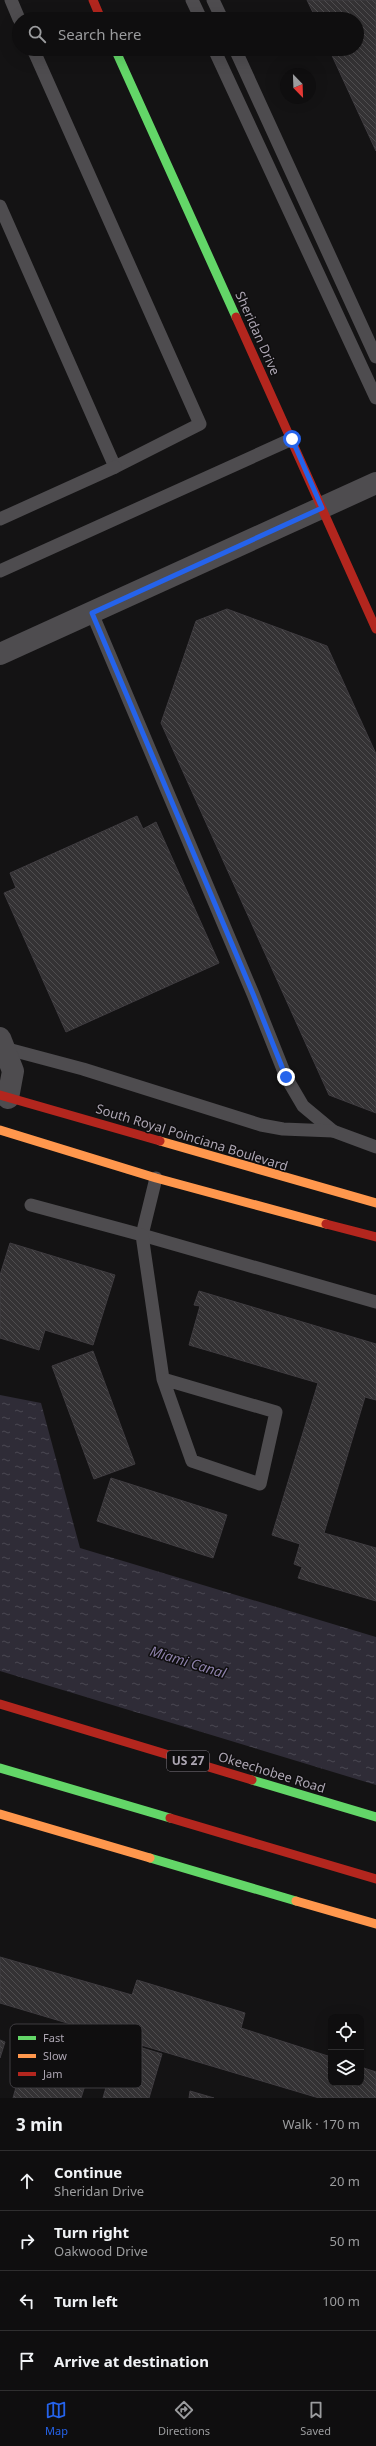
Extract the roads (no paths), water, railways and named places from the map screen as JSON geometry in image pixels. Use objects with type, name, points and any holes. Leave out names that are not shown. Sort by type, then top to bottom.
[{"type":"main road","points":[[93,0],[98,12]]},
{"type":"main road","name":"Sheridan Drive","points":[[118,56],[292,439],[376,629]]},
{"type":"main road","name":"South Royal Poinciana Boulevard","points":[[4,1096],[376,1203]]},
{"type":"main road","points":[[0,1130],[44,1142],[156,1178],[376,1237]]},
{"type":"main road","name":"Okeechobee Road","points":[[0,1704],[376,1817]]},
{"type":"main road","points":[[0,1768],[376,1879]]},
{"type":"main road","points":[[0,1814],[376,1924]]},
{"type":"street","points":[[0,654],[376,483]]},
{"type":"street","points":[[2,1043],[13,1071],[4,1096]]},
{"type":"lane","points":[[11,0],[16,12]]},
{"type":"lane","points":[[192,0],[198,12]]},
{"type":"lane","points":[[213,0],[219,12]]},
{"type":"lane","points":[[0,519],[115,467],[200,424],[36,56]]},
{"type":"lane","points":[[217,56],[376,398]]},
{"type":"lane","points":[[238,56],[376,357]]},
{"type":"lane","points":[[0,206],[115,467]]},
{"type":"lane","points":[[0,571],[292,439]]},
{"type":"lane","points":[[92,613],[250,987],[286,1077],[303,1106],[333,1131]]},
{"type":"lane","points":[[2,1043],[261,1125],[283,1129],[333,1131],[376,1147]]},
{"type":"lane","points":[[156,1178],[142,1235],[163,1379],[192,1461],[260,1484],[276,1412],[163,1379]]},
{"type":"lane","points":[[31,1205],[376,1302]]},
{"type":"water","name":"Miami Canal","points":[[0,1395],[41,1403],[80,1548],[376,1637],[376,1785],[0,1671]]}]
